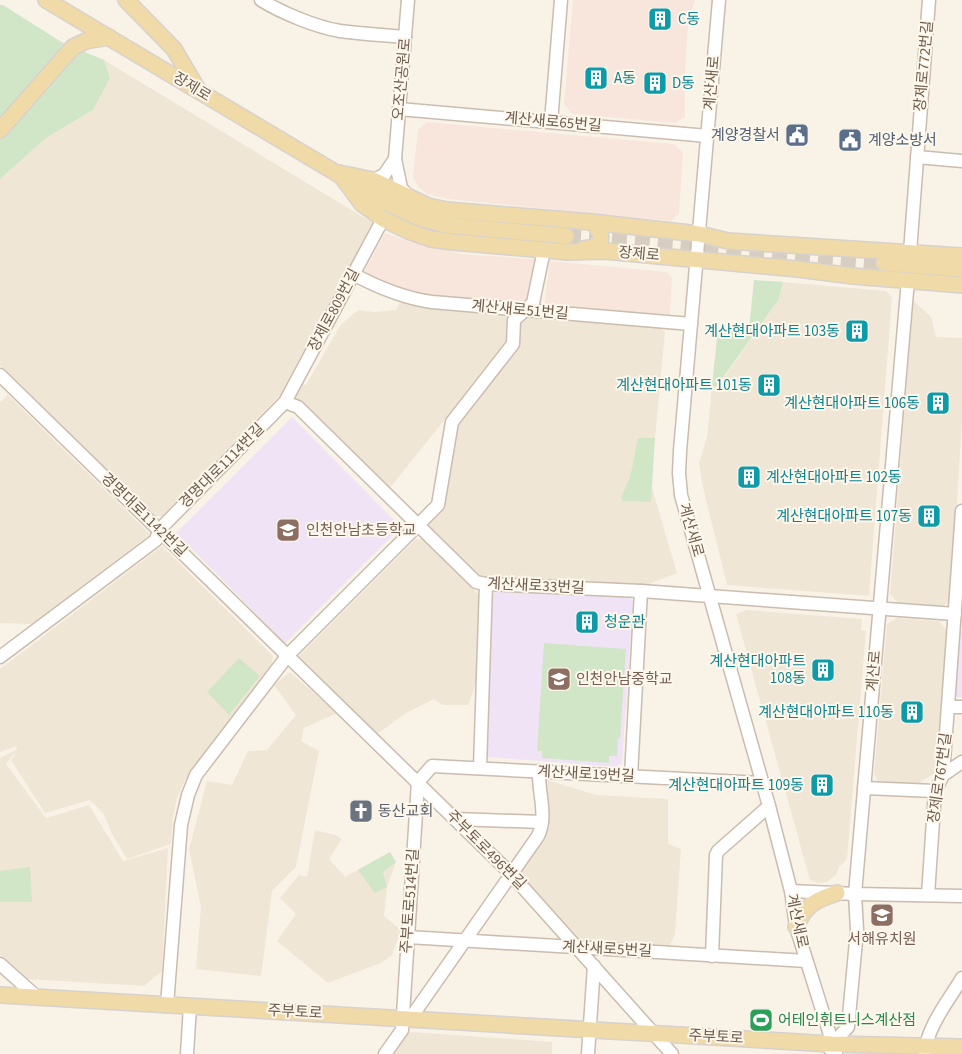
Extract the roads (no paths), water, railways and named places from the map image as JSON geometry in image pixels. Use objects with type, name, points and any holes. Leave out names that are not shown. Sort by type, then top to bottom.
[{"type":"main road","name":"장제로","points":[[46,0],[339,173],[383,201],[417,217],[445,225],[566,236]]},
{"type":"main road","points":[[126,0],[174,49],[198,90]]},
{"type":"main road","points":[[0,130],[73,47],[86,41],[109,37]]},
{"type":"main road","name":"장제로","points":[[339,173],[373,180],[428,206],[447,210],[592,222],[699,234],[728,241],[962,256]]},
{"type":"main road","name":"장제로","points":[[339,173],[362,204],[408,231],[431,239],[567,252],[605,250],[853,276],[962,285]]},
{"type":"main road","points":[[567,252],[596,246],[600,242],[600,232],[592,222]]},
{"type":"main road","points":[[853,276],[843,269],[840,262],[843,256],[854,248]]},
{"type":"main road","points":[[884,263],[962,270]]},
{"type":"main road","points":[[796,927],[801,914],[810,904],[820,898],[837,893]]},
{"type":"main road","name":"주부토로","points":[[0,995],[654,1034],[832,1051],[925,1050],[962,1047]]},
{"type":"street","points":[[261,0],[270,6],[308,22],[338,31],[405,37]]},
{"type":"street","name":"오조산공원로","points":[[408,0],[395,159],[401,188],[410,198]]},
{"type":"street","points":[[551,122],[561,0]]},
{"type":"street","name":"계산새로","points":[[719,0],[678,473],[681,495],[769,806],[791,891],[796,927],[832,1051]]},
{"type":"street","name":"장제로772번길","points":[[910,252],[929,0]]},
{"type":"street","name":"계산새로65번길","points":[[399,109],[708,136]]},
{"type":"street","points":[[917,157],[962,161]]},
{"type":"street","points":[[373,180],[384,175],[395,159]]},
{"type":"street","name":"장제로809번길","points":[[285,402],[383,218]]},
{"type":"street","points":[[167,1005],[181,824],[188,795],[196,776],[288,655],[438,505],[452,422],[513,344],[514,320],[533,303],[544,250]]},
{"type":"street","name":"계산새로51번길","points":[[353,274],[391,293],[411,299],[691,324]]},
{"type":"street","name":"계산로","points":[[832,1051],[848,1027],[857,930],[855,894],[908,280]]},
{"type":"street","name":"경명대로1142번길","points":[[0,376],[288,655]]},
{"type":"street","name":"계산새로33번길","points":[[285,402],[298,407],[476,582],[641,591],[955,614]]},
{"type":"street","name":"경명대로1114번길","points":[[0,657],[156,540],[159,530],[285,402]]},
{"type":"street","name":"장제로767번길","points":[[928,895],[936,791],[943,775],[962,511]]},
{"type":"street","points":[[480,768],[486,584]]},
{"type":"street","points":[[631,776],[641,591]]},
{"type":"street","name":"주부토로496번길","points":[[288,655],[511,874],[672,1054]]},
{"type":"street","points":[[948,706],[962,707]]},
{"type":"street","points":[[943,775],[962,762]]},
{"type":"street","name":"계산새로19번길","points":[[418,782],[432,766],[762,783]]},
{"type":"street","points":[[385,1054],[402,1030],[406,1019],[465,941],[538,836],[543,811],[538,785],[539,771]]},
{"type":"street","name":"주부토로514번길","points":[[406,1019],[408,937],[418,782]]},
{"type":"street","points":[[864,788],[936,791]]},
{"type":"street","points":[[712,956],[716,855],[718,851],[769,806]]},
{"type":"street","points":[[456,819],[542,822]]},
{"type":"street","points":[[791,891],[962,896]]},
{"type":"street","name":"계산새로5번길","points":[[408,937],[806,961]]},
{"type":"street","points":[[0,964],[37,997]]},
{"type":"street","points":[[588,1054],[594,966]]},
{"type":"street","points":[[925,1050],[929,1032],[962,978]]},
{"type":"street","points":[[187,1054],[190,1006]]},
{"type":"tunnel","points":[[566,236],[884,263]]},
{"type":"place","name":"C동","points":[[660,19]]},
{"type":"place","name":"A동","points":[[596,78]]},
{"type":"place","name":"D동","points":[[655,83]]},
{"type":"place","name":"계양경찰서","points":[[797,135]]},
{"type":"place","name":"계양소방서","points":[[850,140]]},
{"type":"place","name":"계산현대아파트 103동","points":[[857,331]]},
{"type":"place","name":"계산현대아파트 101동","points":[[769,385]]},
{"type":"place","name":"계산현대아파트 106동","points":[[938,403]]},
{"type":"place","name":"계산현대아파트 102동","points":[[749,477]]},
{"type":"place","name":"계산현대아파트 107동","points":[[929,516]]},
{"type":"place","name":"인천안남초등학교","points":[[288,530]]},
{"type":"place","name":"청운관","points":[[587,622]]},
{"type":"place","name":"계산현대아파트 108동","points":[[823,670]]},
{"type":"place","name":"인천안남중학교","points":[[559,679]]},
{"type":"place","name":"계산현대아파트 110동","points":[[912,712]]},
{"type":"place","name":"계산현대아파트 109동","points":[[822,785]]},
{"type":"place","name":"동산교회","points":[[361,811]]},
{"type":"place","name":"서해유치원","points":[[882,915]]},
{"type":"place","name":"어테인휘트니스계산점","points":[[761,1020]]}]
